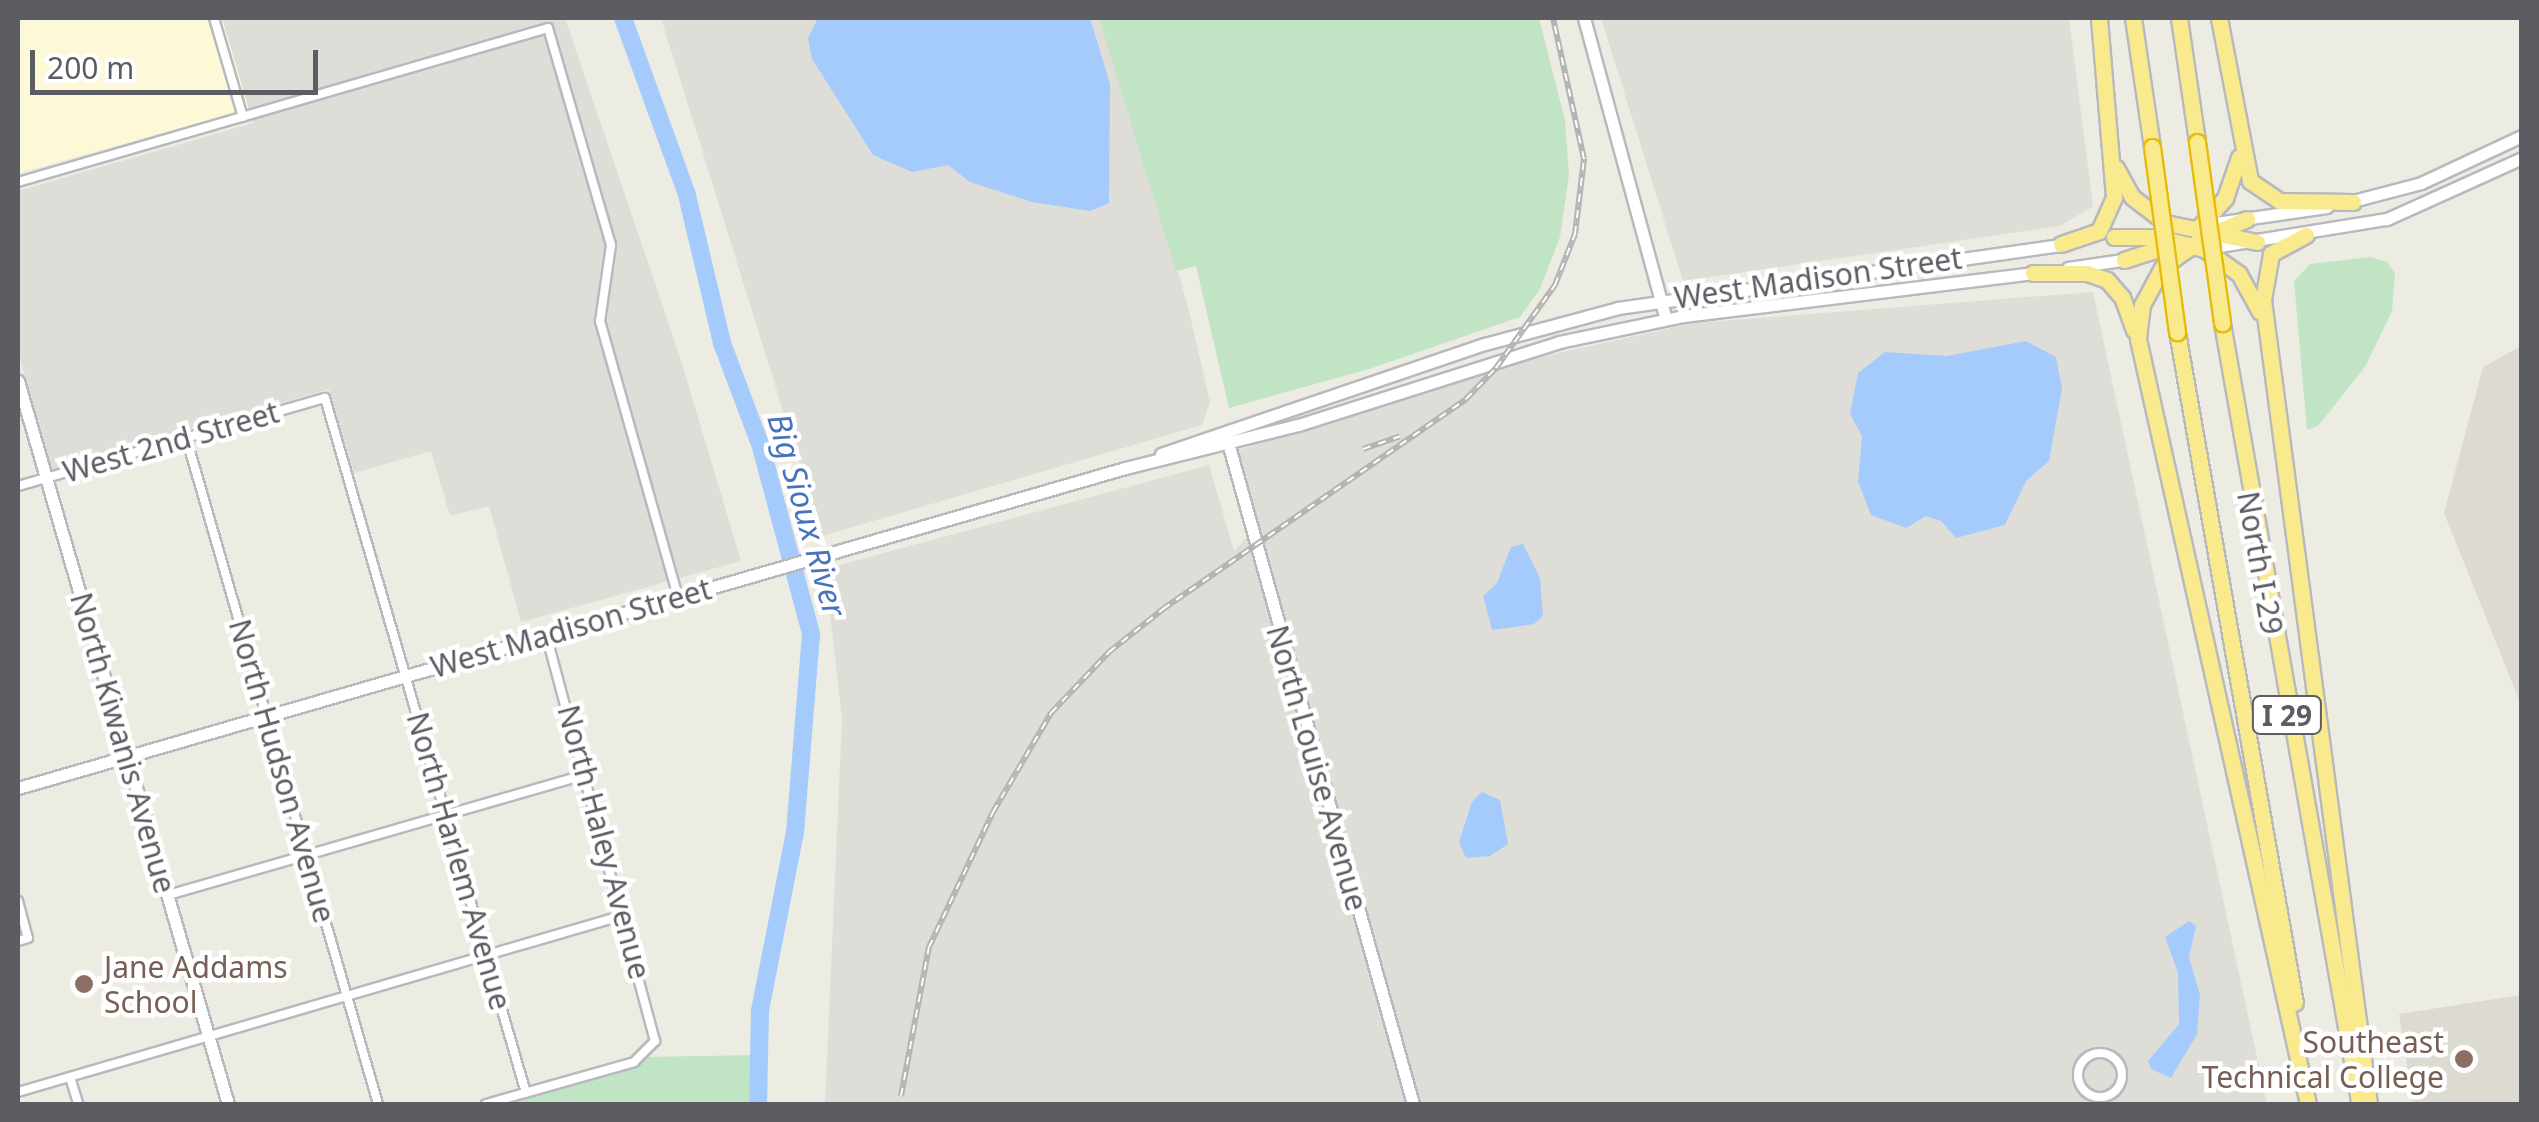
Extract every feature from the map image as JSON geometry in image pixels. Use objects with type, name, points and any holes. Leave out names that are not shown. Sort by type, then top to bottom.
[{"type":"highway","points":[[2062,244],[2089,237],[2106,222],[2114,198],[2100,18]]},
{"type":"highway","name":"North I-29","points":[[2133,18],[2177,332],[2310,1104]]},
{"type":"highway","name":"North I-29","points":[[2179,18],[2222,324],[2360,1104]]},
{"type":"highway","points":[[2219,18],[2240,148],[2250,181],[2271,200],[2352,202]]},
{"type":"highway","points":[[2240,148],[2230,188],[2192,238],[2155,276],[2142,305],[2138,340],[2310,1104]]},
{"type":"highway","points":[[2113,154],[2132,196],[2244,281],[2265,325]]},
{"type":"highway","points":[[2124,260],[2247,218]]},
{"type":"highway","points":[[2306,235],[2278,248],[2267,264],[2265,325],[2369,1104]]},
{"type":"highway","points":[[2114,237],[2257,242]]},
{"type":"highway","points":[[2033,273],[2088,273],[2107,280],[2127,306],[2145,368]]},
{"type":"main road","points":[[1584,18],[1666,319]]},
{"type":"main road","points":[[2247,218],[2352,202],[2421,182],[2522,136]]},
{"type":"main road","points":[[2257,242],[2306,235],[2412,210],[2522,158]]},
{"type":"main road","name":"West Madison Street","points":[[1125,468],[1225,430],[1524,332],[1663,299],[2114,237]]},
{"type":"main road","name":"West Madison Street","points":[[18,788],[1125,468],[1228,446],[1545,346],[1666,319],[2124,260]]},
{"type":"main road","name":"North Kiwanis Avenue","points":[[18,381],[228,1104]]},
{"type":"main road","name":"North Louise Avenue","points":[[1225,430],[1413,1104]]},
{"type":"street","points":[[214,18],[243,118]]},
{"type":"street","points":[[18,182],[548,28],[611,246],[599,318],[678,597]]},
{"type":"street","name":"West 2nd Street","points":[[18,486],[325,398]]},
{"type":"street","name":"North Harlem Avenue","points":[[325,398],[526,1093]]},
{"type":"street","name":"North Hudson Avenue","points":[[186,437],[378,1104]]},
{"type":"street","name":"North Haley Avenue","points":[[526,1093],[634,1062],[651,1050],[653,1019],[546,634]]},
{"type":"street","points":[[168,895],[585,776]]},
{"type":"street","points":[[18,901],[28,938],[18,942]]},
{"type":"street","points":[[18,1092],[624,916]]},
{"type":"street","points":[[2096,1052],[2110,1055],[2122,1073],[2108,1100],[2086,1093],[2078,1080],[2079,1066],[2096,1052]]},
{"type":"street","points":[[70,1077],[78,1104]]},
{"type":"street","points":[[486,1104],[526,1093]]},
{"type":"shaded area","points":[[18,18],[222,18],[249,109],[18,173]]},
{"type":"shaded area","points":[[222,18],[565,18],[680,357],[741,561],[521,622],[489,506],[450,516],[431,451],[354,473],[329,389],[52,469],[18,351],[18,191],[253,123]]},
{"type":"shaded area","points":[[661,18],[1105,18],[1188,307],[1210,402],[1202,425],[822,536]]},
{"type":"shaded area","points":[[1601,18],[2069,18],[2093,206],[2060,226],[1683,281]]},
{"type":"shaded area","points":[[2093,292],[2267,1104],[825,1104],[842,718],[827,587],[832,567],[1209,465],[1234,551],[1258,526],[1238,450],[1490,368],[1694,323]]},
{"type":"shaded area","points":[[2521,346],[2521,705],[2444,513],[2483,367]]},
{"type":"shaded area","name":"Southeast Technical College","points":[[2521,995],[2521,1104],[2413,1104],[2399,1014]]},
{"type":"green space","points":[[1099,18],[1539,18],[1565,120],[1569,175],[1560,237],[1540,289],[1520,317],[1369,369],[1229,408],[1196,266],[1176,271]]},
{"type":"green space","points":[[2371,257],[2387,262],[2395,273],[2392,311],[2365,367],[2318,426],[2307,430],[2294,281],[2310,264]]},
{"type":"green space","points":[[757,1055],[758,1104],[482,1104],[644,1057]]},
{"type":"water","points":[[818,18],[1090,18],[1110,84],[1109,203],[1090,211],[1032,202],[970,182],[948,165],[912,172],[873,155],[812,59],[808,38]]},
{"type":"water","points":[[2026,341],[2056,357],[2062,388],[2049,461],[2026,481],[2005,525],[1956,538],[1941,521],[1926,516],[1906,528],[1871,515],[1858,481],[1862,436],[1850,414],[1858,373],[1885,352],[1947,356]]},
{"type":"water","points":[[1523,544],[1540,578],[1543,616],[1534,624],[1492,630],[1483,596],[1497,583],[1511,547]]},
{"type":"water","points":[[1482,792],[1500,800],[1508,844],[1490,856],[1466,858],[1459,842],[1472,802]]},
{"type":"water","points":[[2189,921],[2196,926],[2189,957],[2200,995],[2197,1034],[2171,1078],[2151,1069],[2148,1061],[2179,1024],[2178,973],[2165,937]]},
{"type":"waterway","name":"Big Sioux River","points":[[623,18],[687,195],[722,343],[761,447],[811,634],[795,832],[760,1011],[758,1104]]},
{"type":"railway","points":[[901,1096],[929,947],[993,812],[1051,713],[1109,652],[1163,609],[1466,399],[1496,368],[1555,285],[1575,234],[1584,159],[1553,18]]},
{"type":"railway","points":[[1363,449],[1400,436]]},
{"type":"place","name":"Jane Addams School","points":[[84,984]]},
{"type":"place","name":"Southeast Technical College","points":[[2464,1059]]}]
